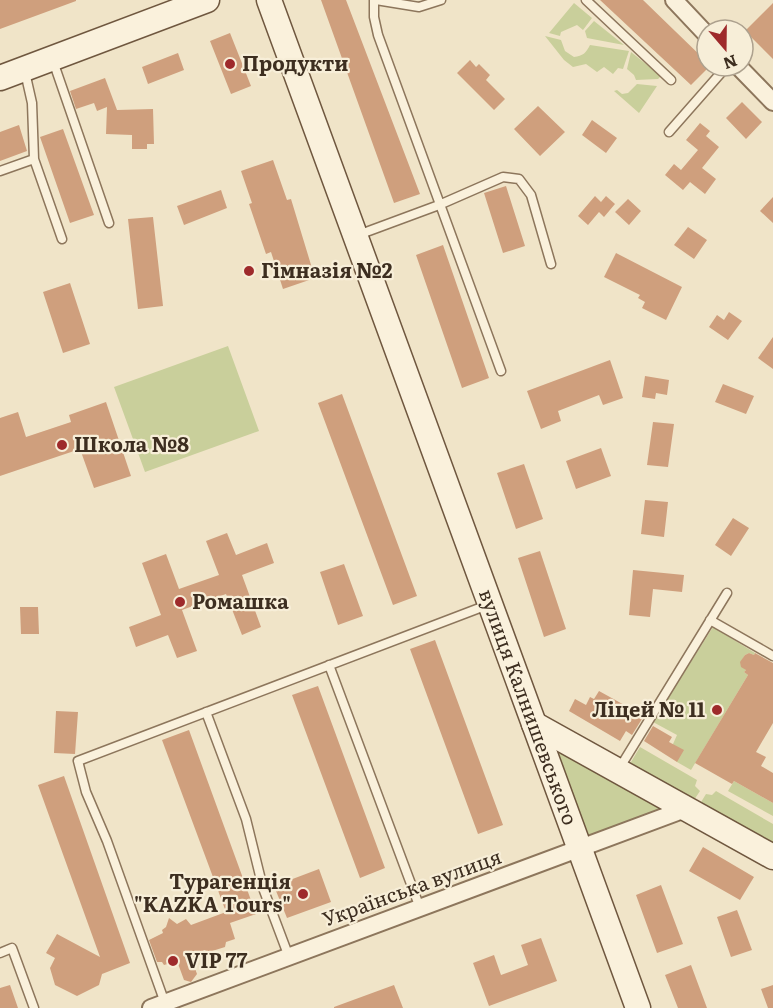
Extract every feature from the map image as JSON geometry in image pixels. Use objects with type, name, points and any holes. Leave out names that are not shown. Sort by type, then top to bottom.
[{"type":"street","points":[[0,78],[207,0]]},
{"type":"street","name":"вулиця Калнишевського","points":[[269,0],[638,1008]]},
{"type":"street","points":[[674,0],[695,22]]},
{"type":"street","points":[[750,78],[773,102]]},
{"type":"street","points":[[534,724],[773,857]]},
{"type":"street","name":"Українська вулиця","points":[[158,1005],[688,808]]},
{"type":"lane","points":[[441,0],[419,8],[375,0],[374,17],[378,35],[501,371]]},
{"type":"lane","points":[[586,0],[671,80]]},
{"type":"lane","points":[[52,58],[109,223]]},
{"type":"lane","points":[[25,69],[32,103],[34,159],[62,239]]},
{"type":"lane","points":[[669,132],[716,78]]},
{"type":"lane","points":[[0,171],[34,159]]},
{"type":"lane","points":[[355,236],[439,205],[503,177],[519,179],[531,195],[551,264]]},
{"type":"lane","points":[[618,770],[727,593]]},
{"type":"lane","points":[[158,1005],[107,842],[86,792],[78,761],[490,604]]},
{"type":"lane","points":[[710,620],[773,656]]},
{"type":"lane","points":[[329,665],[420,908]]},
{"type":"lane","points":[[206,712],[246,819],[263,888],[289,957]]},
{"type":"lane","points":[[0,953],[12,948],[34,1008]]},
{"type":"green space","points":[[574,3],[592,18],[583,30],[577,25],[561,32],[560,36],[549,33]]},
{"type":"green space","points":[[594,21],[624,45],[587,38],[585,31]]},
{"type":"green space","points":[[545,36],[561,40],[565,51],[574,57],[584,54],[590,45],[629,51],[623,69],[618,68],[613,74],[604,67],[597,72],[586,64],[573,67],[564,60]]},
{"type":"green space","points":[[631,52],[661,76],[658,79],[636,80],[627,69]]},
{"type":"green space","points":[[637,84],[657,86],[639,113],[614,91],[617,90],[622,94],[628,93]]},
{"type":"green space","points":[[228,346],[259,431],[145,472],[114,387]]},
{"type":"green space","points":[[713,627],[755,653],[745,655],[741,662],[746,670],[744,672],[748,675],[691,770],[677,762],[673,744],[677,735],[653,722]]},
{"type":"green space","points":[[640,747],[697,780],[695,786],[700,791],[692,803],[628,767]]},
{"type":"green space","points":[[558,749],[659,797],[663,811],[596,838],[585,837],[554,753]]},
{"type":"green space","points":[[734,781],[773,803],[773,816],[728,791]]},
{"type":"green space","points":[[716,791],[773,824],[773,850],[698,807],[706,794],[712,795]]},
{"type":"building","points":[[0,0],[76,0],[76,1],[0,29]]},
{"type":"building","points":[[321,0],[346,0],[420,194],[394,203]]},
{"type":"building","points":[[600,0],[643,0],[695,50],[695,78],[698,78],[691,85]]},
{"type":"building","points":[[773,3],[773,59],[755,41],[755,21]]},
{"type":"building","name":"Продукти","points":[[230,33],[251,86],[231,94],[210,41]]},
{"type":"building","points":[[178,53],[184,70],[148,84],[142,67]]},
{"type":"building","points":[[470,60],[476,67],[479,64],[490,75],[486,80],[505,99],[494,110],[457,73]]},
{"type":"building","points":[[105,78],[117,110],[153,109],[154,144],[147,144],[147,149],[132,149],[132,135],[106,134],[107,107],[97,111],[94,103],[76,109],[70,91]]},
{"type":"building","points":[[742,102],[762,122],[746,139],[726,118]]},
{"type":"building","points":[[538,106],[565,132],[540,156],[514,129]]},
{"type":"building","points":[[592,120],[617,138],[606,153],[582,135]]},
{"type":"building","points":[[700,123],[710,131],[706,136],[719,147],[702,168],[716,179],[705,194],[690,182],[683,190],[665,175],[674,164],[681,170],[698,150],[686,140]]},
{"type":"building","points":[[19,125],[27,151],[0,161],[0,132]]},
{"type":"building","points":[[63,129],[94,215],[70,223],[40,137]]},
{"type":"building","points":[[273,160],[287,200],[291,199],[315,278],[283,289],[271,252],[266,254],[249,204],[252,203],[241,171]]},
{"type":"building","points":[[506,186],[525,246],[503,253],[484,193]]},
{"type":"building","points":[[221,190],[227,208],[184,225],[177,206]]},
{"type":"building","points":[[595,196],[601,202],[606,196],[615,204],[604,217],[599,212],[588,225],[578,216]]},
{"type":"building","points":[[773,197],[773,223],[760,211]]},
{"type":"building","points":[[628,199],[641,211],[629,225],[615,212]]},
{"type":"building","points":[[153,217],[163,306],[138,309],[128,219]]},
{"type":"building","points":[[688,227],[707,240],[694,259],[674,245]]},
{"type":"building","points":[[443,245],[489,378],[462,388],[416,255]]},
{"type":"building","points":[[616,253],[682,287],[666,320],[642,308],[645,302],[638,298],[640,295],[604,277]]},
{"type":"building","points":[[70,283],[90,344],[63,353],[43,292]]},
{"type":"building","points":[[729,312],[742,321],[728,340],[709,327],[717,315],[724,320]]},
{"type":"building","points":[[773,337],[773,369],[758,358]]},
{"type":"building","points":[[610,360],[623,398],[603,405],[599,395],[558,411],[561,421],[541,429],[527,391]]},
{"type":"building","points":[[645,376],[669,380],[667,395],[656,393],[655,399],[642,397]]},
{"type":"building","points":[[723,384],[754,396],[746,414],[715,402]]},
{"type":"building","points":[[342,394],[417,596],[393,605],[318,403]]},
{"type":"building","points":[[106,402],[131,476],[94,488],[80,449],[0,476],[0,418],[18,412],[26,437],[71,422],[69,415]]},
{"type":"building","points":[[653,422],[674,424],[668,467],[647,465]]},
{"type":"building","points":[[601,448],[611,476],[576,489],[566,461]]},
{"type":"building","points":[[524,464],[543,519],[516,529],[497,473]]},
{"type":"building","points":[[645,500],[668,502],[664,537],[641,534]]},
{"type":"building","points":[[733,518],[749,528],[731,556],[715,545]]},
{"type":"building","name":"Ромашка","points":[[227,533],[236,555],[267,543],[274,563],[242,575],[261,627],[242,635],[226,594],[182,610],[197,651],[177,658],[168,635],[136,647],[129,627],[161,615],[142,563],[166,554],[179,589],[219,575],[206,541]]},
{"type":"building","points":[[540,551],[566,629],[544,637],[518,558]]},
{"type":"building","points":[[344,564],[363,616],[338,625],[320,572]]},
{"type":"building","points":[[633,570],[684,575],[682,592],[653,589],[650,617],[629,615]]},
{"type":"building","points":[[20,607],[38,607],[39,634],[21,634]]},
{"type":"building","points":[[435,640],[503,825],[478,834],[410,649]]},
{"type":"building","points":[[749,653],[754,655],[755,653],[773,663],[773,723],[756,752],[766,757],[761,766],[773,773],[773,803],[734,781],[732,784],[695,763],[748,675],[744,672],[746,670],[741,667],[740,662]]},
{"type":"building","points":[[318,686],[385,868],[360,878],[292,695]]},
{"type":"building","points":[[599,691],[637,712],[635,715],[642,719],[632,735],[626,731],[620,741],[569,711],[575,699],[586,705],[590,697],[594,699]]},
{"type":"building","points":[[56,711],[78,712],[75,754],[54,753]]},
{"type":"building","points":[[653,726],[672,737],[669,742],[684,750],[677,762],[644,741]]},
{"type":"building","points":[[189,730],[256,914],[230,923],[235,939],[226,942],[225,947],[209,952],[204,950],[193,963],[197,974],[191,982],[184,980],[177,961],[164,965],[162,962],[157,962],[149,940],[163,933],[162,930],[166,927],[169,918],[177,924],[186,919],[191,925],[226,912],[162,740]]},
{"type":"building","points":[[64,776],[130,963],[102,974],[99,985],[77,996],[55,985],[50,968],[55,958],[46,953],[57,934],[100,957],[38,785]]},
{"type":"building","points":[[703,847],[754,877],[740,900],[689,871]]},
{"type":"building","name":"Турагенція \"KAZKA Tours\"","points":[[319,869],[331,902],[287,918],[274,886]]},
{"type":"building","points":[[661,885],[683,944],[657,953],[636,895]]},
{"type":"building","points":[[737,910],[752,950],[731,957],[717,917]]},
{"type":"building","points":[[541,938],[557,981],[489,1006],[473,963],[494,955],[501,975],[528,965],[521,945]]},
{"type":"building","points":[[691,965],[707,1008],[678,1008],[665,975]]},
{"type":"building","points":[[10,985],[18,1008],[0,1008],[0,988]]},
{"type":"building","points":[[394,985],[403,1008],[334,1008],[334,1007]]},
{"type":"building","points":[[773,985],[773,1008],[768,1008],[761,989]]},
{"type":"place","name":"Продукти","points":[[230,64]]},
{"type":"place","name":"Гімназія №2","points":[[249,271]]},
{"type":"place","name":"Школа №8","points":[[62,445]]},
{"type":"place","name":"Ромашка","points":[[180,602]]},
{"type":"place","name":"Ліцей № 11","points":[[717,710]]},
{"type":"place","name":"Турагенція \"KAZKA Tours\"","points":[[303,894]]},
{"type":"place","name":"VIP 77","points":[[173,961]]}]
